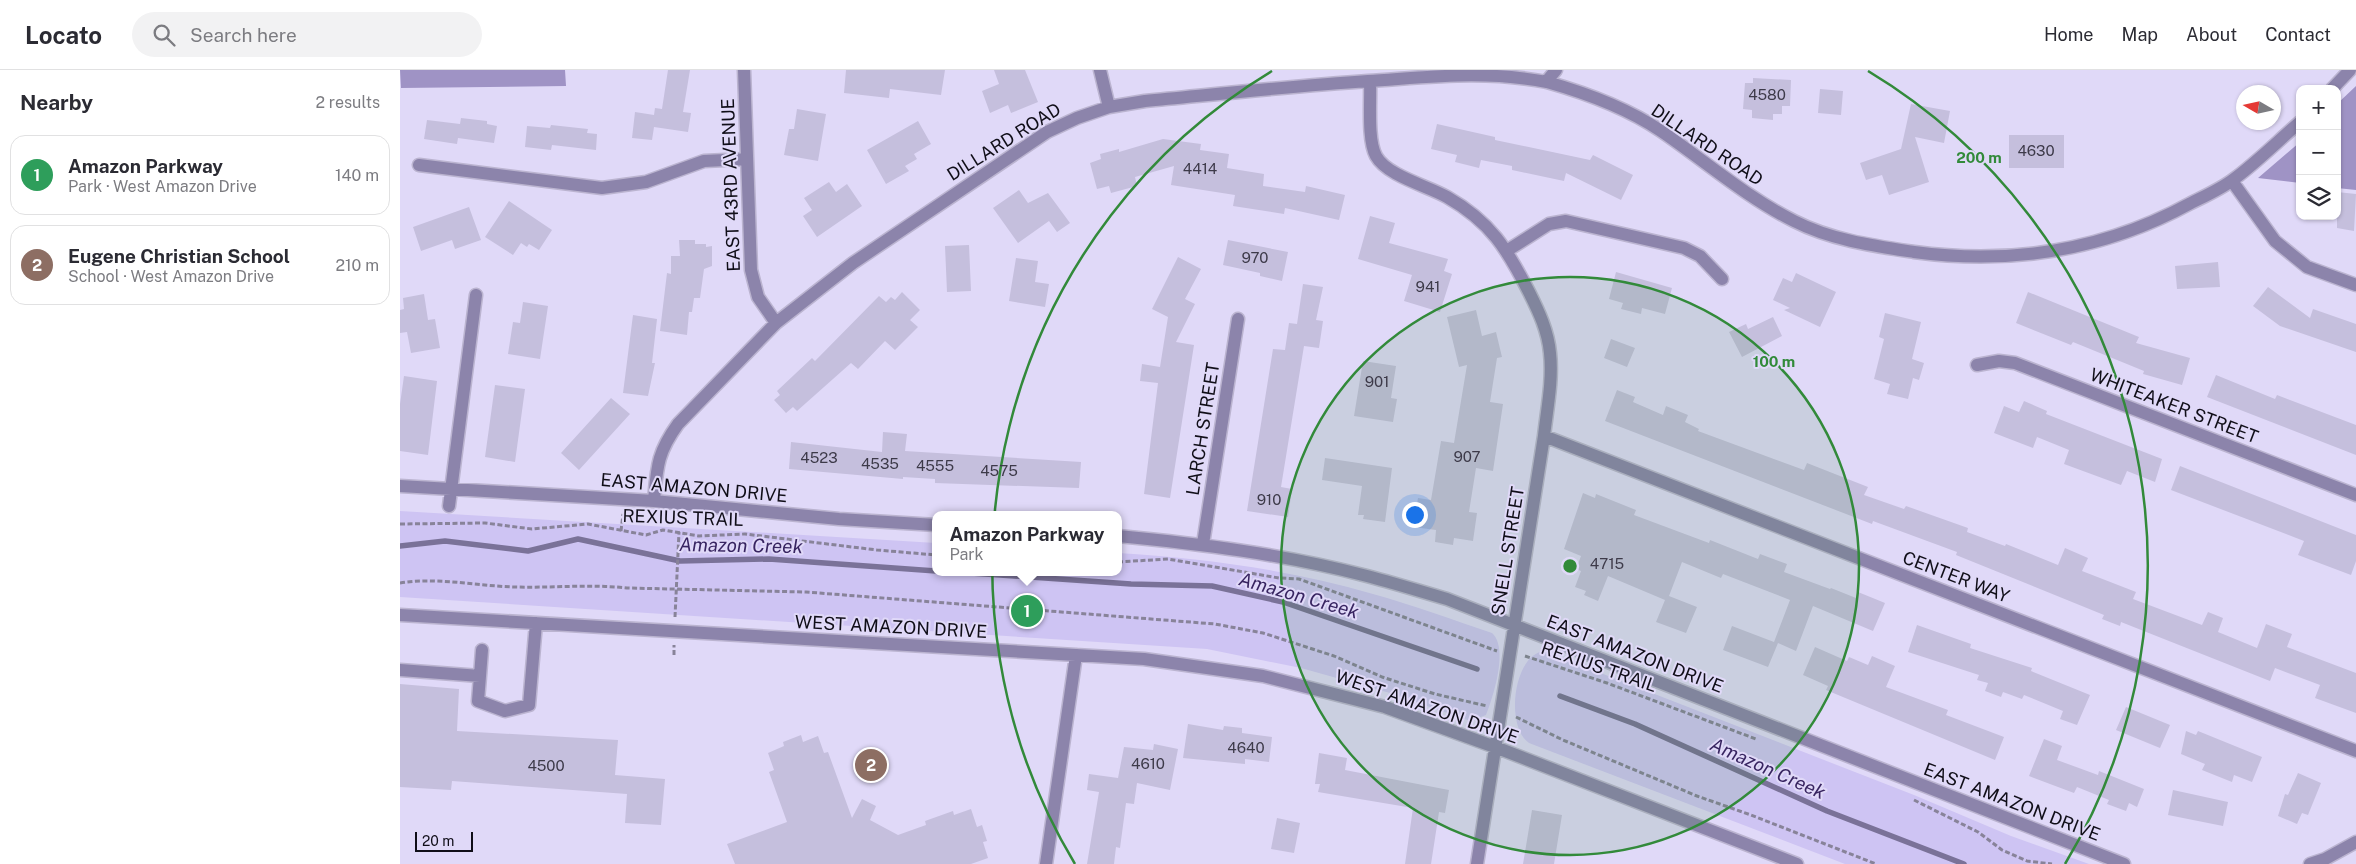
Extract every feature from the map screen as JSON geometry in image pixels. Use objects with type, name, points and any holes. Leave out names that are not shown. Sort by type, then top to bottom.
[{"type":"street","name":"EAST 43RD AVENUE","points":[[744,70],[753,285],[758,297],[776,323]]},
{"type":"street","points":[[1100,70],[1109,107]]},
{"type":"street","points":[[1546,82],[1556,70]]},
{"type":"street","points":[[2336,85],[2350,70]]},
{"type":"street","name":"DILLARD ROAD","points":[[654,501],[658,462],[668,438],[678,424],[776,323],[853,263],[1047,132],[1077,118],[1109,107],[1426,74],[1478,72],[1503,74],[1546,82],[1586,94],[1658,129],[1744,191],[1796,223],[1823,234],[1882,248],[1924,254],[1991,257],[2058,251],[2095,243],[2168,216],[2232,181],[2296,125]]},
{"type":"street","name":"SNELL STREET","points":[[1370,81],[1372,145],[1381,164],[1448,197],[1479,218],[1508,250],[1540,313],[1547,332],[1550,353],[1550,375],[1544,436],[1477,864]]},
{"type":"street","points":[[419,165],[602,188],[646,182],[704,161],[747,159]]},
{"type":"street","points":[[2232,181],[2275,241],[2307,267],[2356,285]]},
{"type":"street","points":[[1508,250],[1549,224],[1566,221],[1684,248],[1700,256],[1722,279]]},
{"type":"street","points":[[449,506],[476,295]]},
{"type":"street","name":"LARCH STREET","points":[[1203,544],[1238,319]]},
{"type":"street","name":"WHITEAKER STREET","points":[[1977,365],[1998,361],[2015,363],[2356,496]]},
{"type":"street","name":"CENTER WAY","points":[[1544,436],[2356,751]]},
{"type":"street","name":"EAST AMAZON DRIVE","points":[[400,486],[654,501],[839,519],[932,525]]},
{"type":"street","name":"EAST AMAZON DRIVE","points":[[1122,536],[1203,544],[1276,556],[1363,575],[1447,599],[2124,864]]},
{"type":"street","name":"WEST AMAZON DRIVE","points":[[400,615],[1144,659],[1264,676],[1385,707],[1494,747],[1796,864]]},
{"type":"street","points":[[482,650],[478,701],[505,711],[529,705],[536,623]]},
{"type":"street","points":[[1046,864],[1076,655]]},
{"type":"street","points":[[400,670],[480,676]]},
{"type":"street","points":[[2310,864],[2325,859],[2356,842]]},
{"type":"path","name":"REXIUS TRAIL","points":[[400,524],[485,523],[532,529],[588,524],[646,535],[663,530],[699,536],[732,534],[772,536],[876,550],[932,555]]},
{"type":"path","points":[[677,573],[679,532]]},
{"type":"path","name":"REXIUS TRAIL","points":[[1122,562],[1168,559],[1279,578],[1299,579],[1472,643],[1509,654],[1525,656],[1607,683],[1762,741]]},
{"type":"path","points":[[1907,797],[1978,832],[2002,850],[2028,861],[2052,864]]},
{"type":"shaded area","points":[[400,70],[565,70],[566,86],[401,88]]},
{"type":"shaded area","points":[[2356,86],[2356,190],[2341,188],[2341,100]]},
{"type":"shaded area","points":[[2296,145],[2296,183],[2258,178]]},
{"type":"shaded area","points":[[400,511],[932,543],[932,576],[1122,576],[1122,553],[1247,566],[1342,586],[1403,603],[1492,633],[1497,640],[1499,661],[1498,673],[1486,715],[1470,721],[1390,693],[1301,668],[1207,649],[400,597]]},
{"type":"shaded area","points":[[1544,651],[1914,795],[2011,836],[2089,864],[1845,864],[1529,743],[1521,735],[1517,722],[1515,708],[1516,693],[1519,678],[1525,665],[1533,655]]},
{"type":"building","points":[[668,70],[690,70],[683,112],[691,113],[688,132],[654,127],[652,140],[632,138],[635,112],[654,115],[655,108],[662,109]]},
{"type":"building","points":[[846,70],[945,70],[941,95],[890,89],[889,98],[844,93]]},
{"type":"building","points":[[994,70],[1025,70],[1038,102],[1011,113],[1008,105],[990,113],[982,91],[999,84]]},
{"type":"building","points":[[1753,78],[1791,80],[1790,106],[1782,106],[1782,114],[1773,114],[1773,120],[1752,118],[1752,110],[1743,109],[1745,83],[1753,83]]},
{"type":"building","points":[[1820,89],[1843,91],[1841,115],[1818,113]]},
{"type":"building","points":[[1911,104],[1950,111],[1944,143],[1915,137],[1929,182],[1889,195],[1882,175],[1866,180],[1860,163],[1901,149]]},
{"type":"building","points":[[797,109],[826,114],[818,161],[784,155],[789,129],[794,129]]},
{"type":"building","points":[[461,118],[487,121],[487,124],[497,126],[494,143],[458,138],[457,144],[424,139],[427,120],[460,124]]},
{"type":"building","points":[[918,121],[931,144],[914,154],[917,159],[905,166],[909,171],[886,184],[867,150]]},
{"type":"building","points":[[1437,124],[1495,137],[1495,140],[1590,160],[1593,155],[1633,175],[1621,200],[1566,173],[1564,181],[1512,170],[1512,166],[1481,160],[1479,168],[1455,162],[1457,155],[1431,149]]},
{"type":"building","points":[[551,125],[588,129],[587,133],[597,134],[596,150],[552,145],[551,150],[525,147],[527,126],[550,128]]},
{"type":"building","points":[[2009,135],[2064,135],[2064,168],[2009,168]]},
{"type":"building","points":[[1163,139],[1201,144],[1200,150],[1229,154],[1227,168],[1264,174],[1263,186],[1305,192],[1306,186],[1345,195],[1339,220],[1285,208],[1284,214],[1233,206],[1235,195],[1171,185],[1174,166],[1135,177],[1137,186],[1111,193],[1109,186],[1097,189],[1090,163],[1101,159],[1100,154],[1119,149],[1119,152]]},
{"type":"building","points":[[829,182],[836,192],[847,184],[862,206],[817,237],[803,216],[812,210],[804,198]]},
{"type":"building","points":[[1019,190],[1028,203],[1048,193],[1070,223],[1057,232],[1049,221],[1018,243],[993,208]]},
{"type":"building","points":[[2341,192],[2356,194],[2354,231],[2337,228],[2337,220],[2341,220]]},
{"type":"building","points":[[509,201],[552,230],[539,250],[529,244],[527,247],[521,243],[513,255],[485,237]]},
{"type":"building","points":[[469,207],[481,240],[455,249],[452,240],[421,251],[413,227]]},
{"type":"building","points":[[1370,216],[1395,223],[1389,243],[1448,259],[1444,271],[1452,274],[1440,312],[1404,301],[1412,275],[1358,259]]},
{"type":"building","points":[[679,240],[695,240],[695,244],[706,244],[706,247],[712,246],[712,266],[704,269],[700,298],[694,298],[692,312],[689,312],[687,335],[660,331],[667,273],[671,274],[671,256],[680,256]]},
{"type":"building","points":[[1228,240],[1288,252],[1282,281],[1260,276],[1260,273],[1223,265]]},
{"type":"building","points":[[969,245],[971,291],[947,292],[945,246]]},
{"type":"building","points":[[1178,257],[1201,269],[1185,299],[1195,304],[1176,342],[1194,345],[1170,498],[1144,494],[1158,383],[1140,381],[1142,364],[1160,367],[1168,317],[1152,309]]},
{"type":"building","points":[[1016,258],[1038,261],[1035,282],[1049,284],[1045,307],[1009,301]]},
{"type":"building","points":[[2218,262],[2220,287],[2177,289],[2175,266]]},
{"type":"building","points":[[1616,272],[1672,288],[1665,314],[1642,308],[1641,314],[1621,309],[1623,303],[1609,299]]},
{"type":"building","points":[[1796,273],[1836,292],[1820,327],[1784,310],[1790,308],[1773,300],[1783,278],[1792,282]]},
{"type":"building","points":[[1303,284],[1323,287],[1316,320],[1323,321],[1319,348],[1304,346],[1281,487],[1292,489],[1288,517],[1247,511],[1273,349],[1285,350],[1289,323],[1297,324]]},
{"type":"building","points":[[2268,287],[2310,318],[2313,309],[2356,324],[2356,352],[2280,326],[2253,306]]},
{"type":"building","points":[[902,292],[920,310],[910,320],[918,327],[895,350],[885,341],[858,369],[851,363],[797,411],[793,407],[786,413],[774,400],[780,395],[777,391],[812,358],[815,361],[879,296],[886,302],[891,297],[895,300]]},
{"type":"building","points":[[2028,292],[2139,337],[2136,343],[2190,358],[2182,385],[2143,374],[2144,371],[2073,342],[2071,345],[2016,323]]},
{"type":"building","points":[[424,294],[428,320],[435,319],[440,348],[411,353],[407,332],[400,333],[400,310],[404,309],[403,298]]},
{"type":"building","points":[[523,302],[548,306],[540,359],[508,354],[513,322],[520,323]]},
{"type":"building","points":[[1476,310],[1482,336],[1496,332],[1502,357],[1497,358],[1490,402],[1503,404],[1493,471],[1476,468],[1469,512],[1477,513],[1473,541],[1454,538],[1453,545],[1435,542],[1436,530],[1413,527],[1418,498],[1431,500],[1441,441],[1454,443],[1467,365],[1459,367],[1447,317]]},
{"type":"building","points":[[1885,313],[1921,322],[1912,359],[1924,363],[1919,380],[1913,378],[1908,399],[1887,394],[1890,384],[1874,379],[1884,339],[1879,337]]},
{"type":"building","points":[[633,315],[657,319],[652,363],[655,363],[648,396],[623,393]]},
{"type":"building","points":[[1773,317],[1782,336],[1742,357],[1729,332],[1746,324],[1748,329]]},
{"type":"building","points":[[1611,339],[1635,348],[1627,367],[1604,358]]},
{"type":"building","points":[[1363,361],[1396,366],[1391,398],[1397,399],[1393,422],[1354,416]]},
{"type":"building","points":[[2216,375],[2275,399],[2277,395],[2356,425],[2356,455],[2207,397]]},
{"type":"building","points":[[404,376],[437,381],[428,455],[400,451],[400,404]]},
{"type":"building","points":[[495,385],[525,389],[515,462],[485,457]]},
{"type":"building","points":[[1617,390],[1635,397],[1633,402],[1663,415],[1666,406],[1688,415],[1685,422],[1699,429],[1698,431],[1804,470],[1807,463],[1868,487],[1864,495],[1904,509],[1906,506],[1968,528],[1967,532],[2005,546],[2006,544],[2058,565],[2065,548],[2088,558],[2082,571],[2136,592],[2133,599],[2202,625],[2208,612],[2223,618],[2218,632],[2257,648],[2266,624],[2292,634],[2287,647],[2356,673],[2356,713],[2315,698],[2320,685],[2275,668],[2270,681],[2121,622],[2120,626],[2102,619],[2104,615],[1956,555],[1957,552],[1873,521],[1872,524],[1605,421]]},
{"type":"building","points":[[611,398],[630,414],[579,470],[561,453]]},
{"type":"building","points":[[2024,401],[2047,411],[2046,414],[2162,459],[2155,482],[2127,471],[2121,485],[2064,464],[2069,450],[2037,437],[2033,448],[1994,433],[2004,406],[2019,412]]},
{"type":"building","points":[[883,432],[907,434],[905,451],[1081,462],[1079,488],[935,483],[935,479],[903,477],[903,479],[789,469],[791,442],[882,452]]},
{"type":"building","points":[[1325,458],[1392,468],[1385,522],[1363,519],[1364,515],[1358,515],[1362,486],[1322,480]]},
{"type":"building","points":[[2180,466],[2356,535],[2356,561],[2351,575],[2298,555],[2304,541],[2171,490]]},
{"type":"building","points":[[1583,493],[1595,498],[1596,494],[1636,510],[1634,515],[1709,543],[1710,540],[1758,559],[1760,554],[1787,564],[1784,572],[1830,589],[1856,598],[1858,592],[1885,603],[1873,631],[1813,606],[1796,651],[1778,643],[1768,667],[1723,650],[1732,626],[1774,642],[1790,600],[1723,574],[1721,578],[1682,562],[1669,596],[1697,607],[1686,633],[1656,622],[1665,600],[1608,576],[1598,601],[1584,595],[1586,591],[1575,587],[1581,571],[1576,569],[1581,556],[1564,549]]},
{"type":"building","points":[[1917,625],[1971,644],[1970,648],[2032,668],[2031,671],[2090,695],[2077,725],[2060,719],[2063,711],[2024,695],[2022,699],[2003,692],[2001,697],[1985,691],[1988,683],[1977,680],[1979,675],[1908,652]]},
{"type":"building","points":[[1815,647],[1847,661],[1849,657],[1868,665],[1872,656],[1895,666],[1886,687],[1948,710],[1946,715],[2004,737],[1995,760],[1826,690],[1828,686],[1803,675]]},
{"type":"building","points":[[400,684],[459,689],[457,731],[618,740],[615,775],[665,779],[661,825],[625,823],[627,794],[452,781],[451,790],[400,787]]},
{"type":"building","points":[[2126,707],[2170,725],[2160,748],[2116,730]]},
{"type":"building","points":[[1188,724],[1223,730],[1224,726],[1242,728],[1242,733],[1272,737],[1269,762],[1245,759],[1245,764],[1183,758]]},
{"type":"building","points":[[2186,731],[2196,735],[2198,731],[2262,757],[2252,782],[2234,775],[2232,782],[2202,770],[2205,764],[2181,754]]},
{"type":"building","points":[[801,735],[803,742],[818,736],[824,753],[828,752],[852,818],[862,799],[876,806],[870,820],[898,835],[926,825],[925,821],[953,811],[954,815],[971,809],[977,827],[982,825],[987,841],[983,842],[988,858],[971,864],[735,864],[727,844],[787,822],[769,772],[774,770],[768,753],[784,746],[783,742]]},
{"type":"building","points":[[2044,739],[2062,746],[2057,760],[2098,775],[2099,771],[2144,789],[2137,807],[2129,803],[2126,811],[2107,804],[2109,800],[2077,787],[2074,793],[2029,776]]},
{"type":"building","points":[[1154,744],[1178,749],[1170,790],[1137,783],[1134,804],[1126,803],[1120,848],[1116,847],[1114,864],[1087,864],[1099,792],[1087,790],[1089,774],[1118,778],[1124,747],[1153,750]]},
{"type":"building","points":[[1319,753],[1347,758],[1345,770],[1449,790],[1445,813],[1439,812],[1431,864],[1405,864],[1413,808],[1318,792],[1320,784],[1315,784]]},
{"type":"building","points":[[2298,773],[2321,783],[2308,815],[2302,813],[2297,824],[2278,816],[2285,794],[2288,795]]},
{"type":"building","points":[[2173,790],[2228,802],[2223,826],[2168,815]]},
{"type":"building","points":[[1532,810],[1562,815],[1554,864],[1523,864]]},
{"type":"building","points":[[1277,818],[1300,823],[1294,853],[1271,849]]},
{"type":"waterway","name":"Amazon Creek","points":[[400,546],[445,541],[528,551],[578,539],[680,561],[769,559],[932,571]]},
{"type":"waterway","name":"Amazon Creek","points":[[1014,576],[1131,584],[1212,586],[1283,602],[1477,669]]},
{"type":"waterway","name":"Amazon Creek","points":[[1560,696],[1635,724],[1827,811],[1964,864]]},
{"type":"place","name":"Amazon Parkway","points":[[1027,611]]},
{"type":"place","name":"Eugene Christian School","points":[[871,765]]}]
